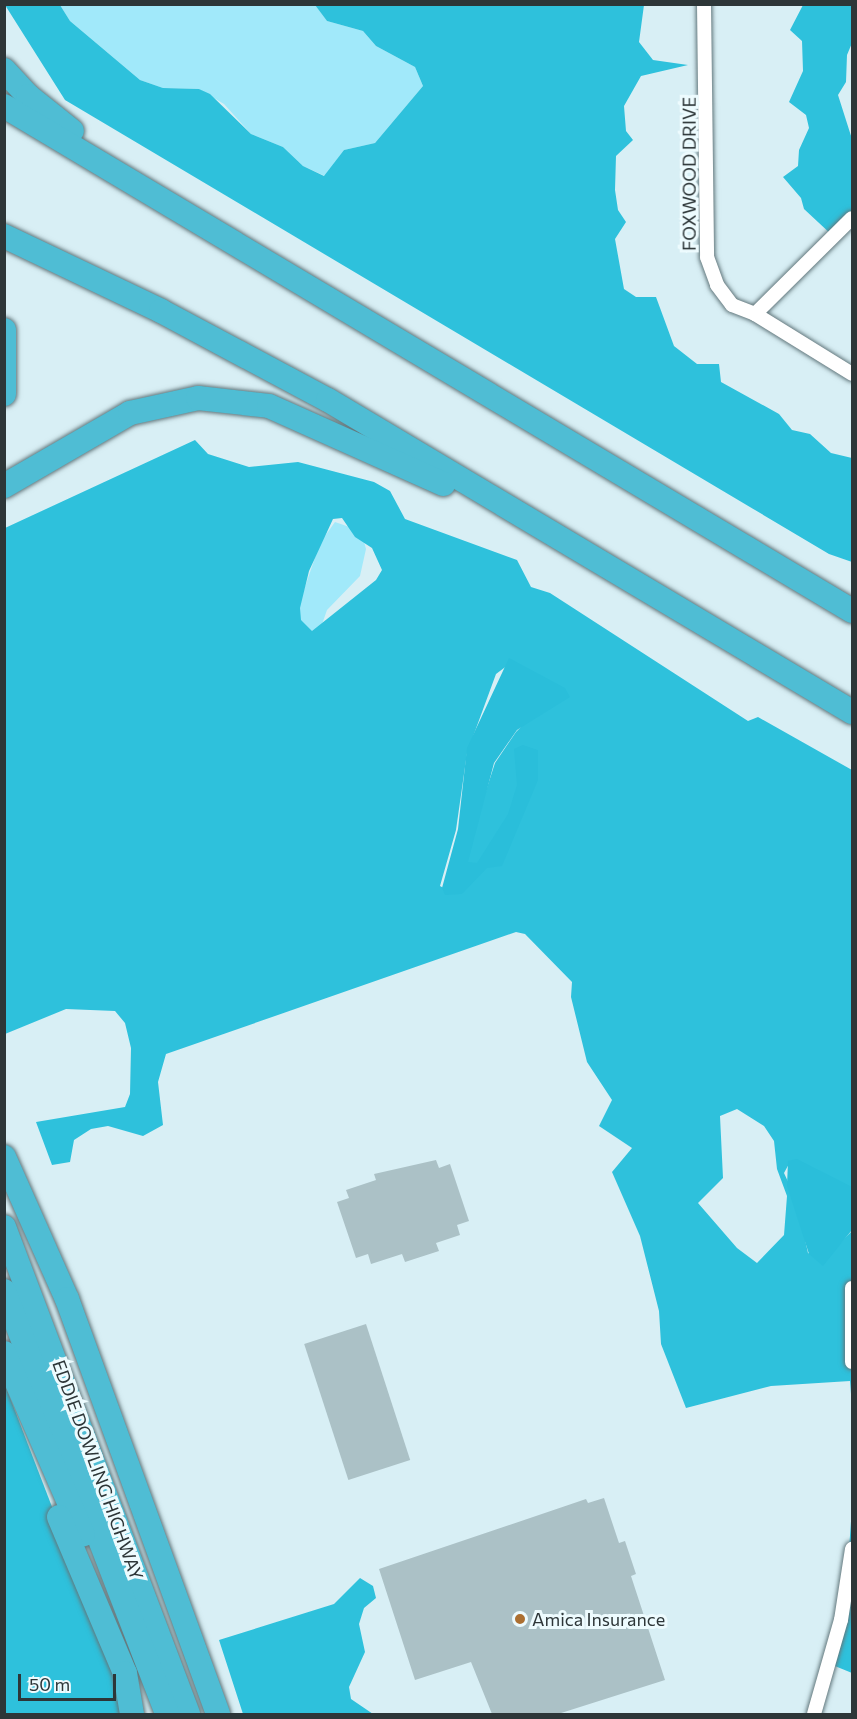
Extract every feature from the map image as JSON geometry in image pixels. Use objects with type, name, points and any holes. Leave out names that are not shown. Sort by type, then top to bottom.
[{"type":"highway","points":[[4,70],[57,120],[237,245]]},
{"type":"highway","points":[[4,106],[852,612]]},
{"type":"highway","points":[[4,236],[255,361],[593,557],[852,712]]},
{"type":"highway","points":[[4,330],[4,394]]},
{"type":"highway","points":[[4,486],[130,413],[181,399],[234,399],[269,406],[325,428],[593,557]]},
{"type":"highway","points":[[776,666],[852,722]]},
{"type":"highway","points":[[6,1160],[202,1714]]},
{"type":"highway","points":[[6,1160],[83,1342],[218,1714]]},
{"type":"highway","name":"EDDIE DOWLING HIGHWAY","points":[[4,1227],[188,1714]]},
{"type":"highway","name":"EDDIE DOWLING HIGHWAY","points":[[4,1291],[167,1714]]},
{"type":"highway","points":[[4,1353],[161,1714]]},
{"type":"highway","points":[[4,1375],[124,1673],[132,1714]]},
{"type":"street","name":"FOXWOOD DRIVE","points":[[704,4],[707,257],[717,285],[732,305],[754,314],[852,374]]},
{"type":"street","points":[[754,314],[852,218]]},
{"type":"street","points":[[852,1288],[852,1362]]},
{"type":"street","points":[[814,1714],[841,1620],[852,1549]]},
{"type":"shaded area","points":[[5,5],[60,5],[70,21],[140,80],[163,88],[199,89],[210,94],[251,134],[283,147],[303,166],[324,176],[344,150],[375,143],[423,86],[415,67],[376,46],[363,31],[327,21],[315,5],[644,5],[639,42],[653,60],[688,65],[641,76],[624,106],[626,131],[633,140],[616,156],[615,190],[618,210],[626,222],[615,239],[624,289],[636,297],[656,297],[674,346],[697,364],[719,364],[721,382],[779,414],[792,430],[810,434],[831,453],[852,458],[852,562],[829,554],[65,100]]},
{"type":"shaded area","points":[[60,5],[315,5],[327,21],[363,31],[376,46],[415,67],[423,86],[375,143],[344,150],[325,176],[303,166],[283,147],[251,134],[224,104],[199,89],[163,88],[140,80],[70,21]]},
{"type":"shaded area","points":[[803,5],[852,5],[852,43],[847,55],[846,82],[838,95],[852,139],[852,218],[833,236],[804,209],[801,198],[783,177],[798,166],[799,150],[809,128],[806,115],[789,102],[803,71],[802,41],[790,30]]},
{"type":"shaded area","points":[[195,440],[208,454],[249,467],[298,462],[374,482],[390,491],[405,519],[517,560],[531,587],[550,593],[748,721],[758,717],[852,770],[852,1190],[790,1162],[784,1173],[796,1199],[808,1253],[824,1260],[852,1231],[852,1407],[850,1381],[771,1386],[686,1408],[661,1344],[659,1311],[640,1236],[612,1172],[632,1148],[599,1126],[612,1100],[587,1062],[571,997],[572,982],[525,934],[516,932],[166,1054],[158,1082],[163,1125],[143,1136],[108,1126],[91,1129],[74,1140],[70,1162],[52,1165],[36,1122],[125,1107],[130,1094],[131,1048],[125,1023],[115,1011],[66,1009],[5,1034],[5,528]],"holes":[[[342,518],[355,537],[372,548],[382,570],[376,580],[312,631],[301,620],[300,608],[309,571],[333,519]],[[512,662],[556,692],[516,732],[495,763],[462,865],[447,890],[440,886],[456,830],[467,753],[496,674]],[[737,1109],[764,1126],[774,1141],[777,1169],[787,1196],[784,1235],[757,1263],[737,1248],[698,1203],[723,1178],[720,1116]]]},
{"type":"shaded area","points":[[335,522],[361,531],[366,549],[360,576],[327,610],[300,687],[279,663],[320,543]]},
{"type":"shaded area","points":[[509,658],[565,688],[570,697],[517,730],[494,763],[468,862],[477,863],[508,814],[517,785],[514,749],[523,745],[538,750],[538,780],[502,866],[487,868],[462,894],[445,895],[442,888],[458,829],[467,748]]},
{"type":"shaded area","points":[[797,1159],[852,1187],[852,1230],[823,1266],[809,1254],[787,1186],[788,1161]]},
{"type":"shaded area","points":[[4,1382],[129,1707],[129,1714],[5,1714]]},
{"type":"shaded area","points":[[852,1507],[852,1673],[830,1664],[848,1564]]},
{"type":"shaded area","points":[[360,1578],[373,1586],[376,1598],[364,1608],[359,1624],[365,1652],[349,1687],[351,1699],[373,1714],[243,1714],[219,1640],[334,1604]]},
{"type":"building","points":[[436,1160],[439,1168],[450,1164],[469,1221],[457,1225],[460,1235],[436,1243],[439,1251],[405,1262],[402,1254],[371,1264],[368,1254],[356,1258],[337,1202],[349,1198],[346,1190],[376,1180],[374,1174]]},
{"type":"building","points":[[366,1324],[410,1460],[348,1480],[304,1344]]},
{"type":"building","name":"Amica Insurance","points":[[604,1498],[619,1543],[625,1541],[636,1574],[631,1576],[665,1680],[558,1714],[492,1714],[471,1662],[415,1680],[379,1569],[586,1499],[588,1503]]},
{"type":"place","name":"Amica Insurance","points":[[520,1619]]}]
